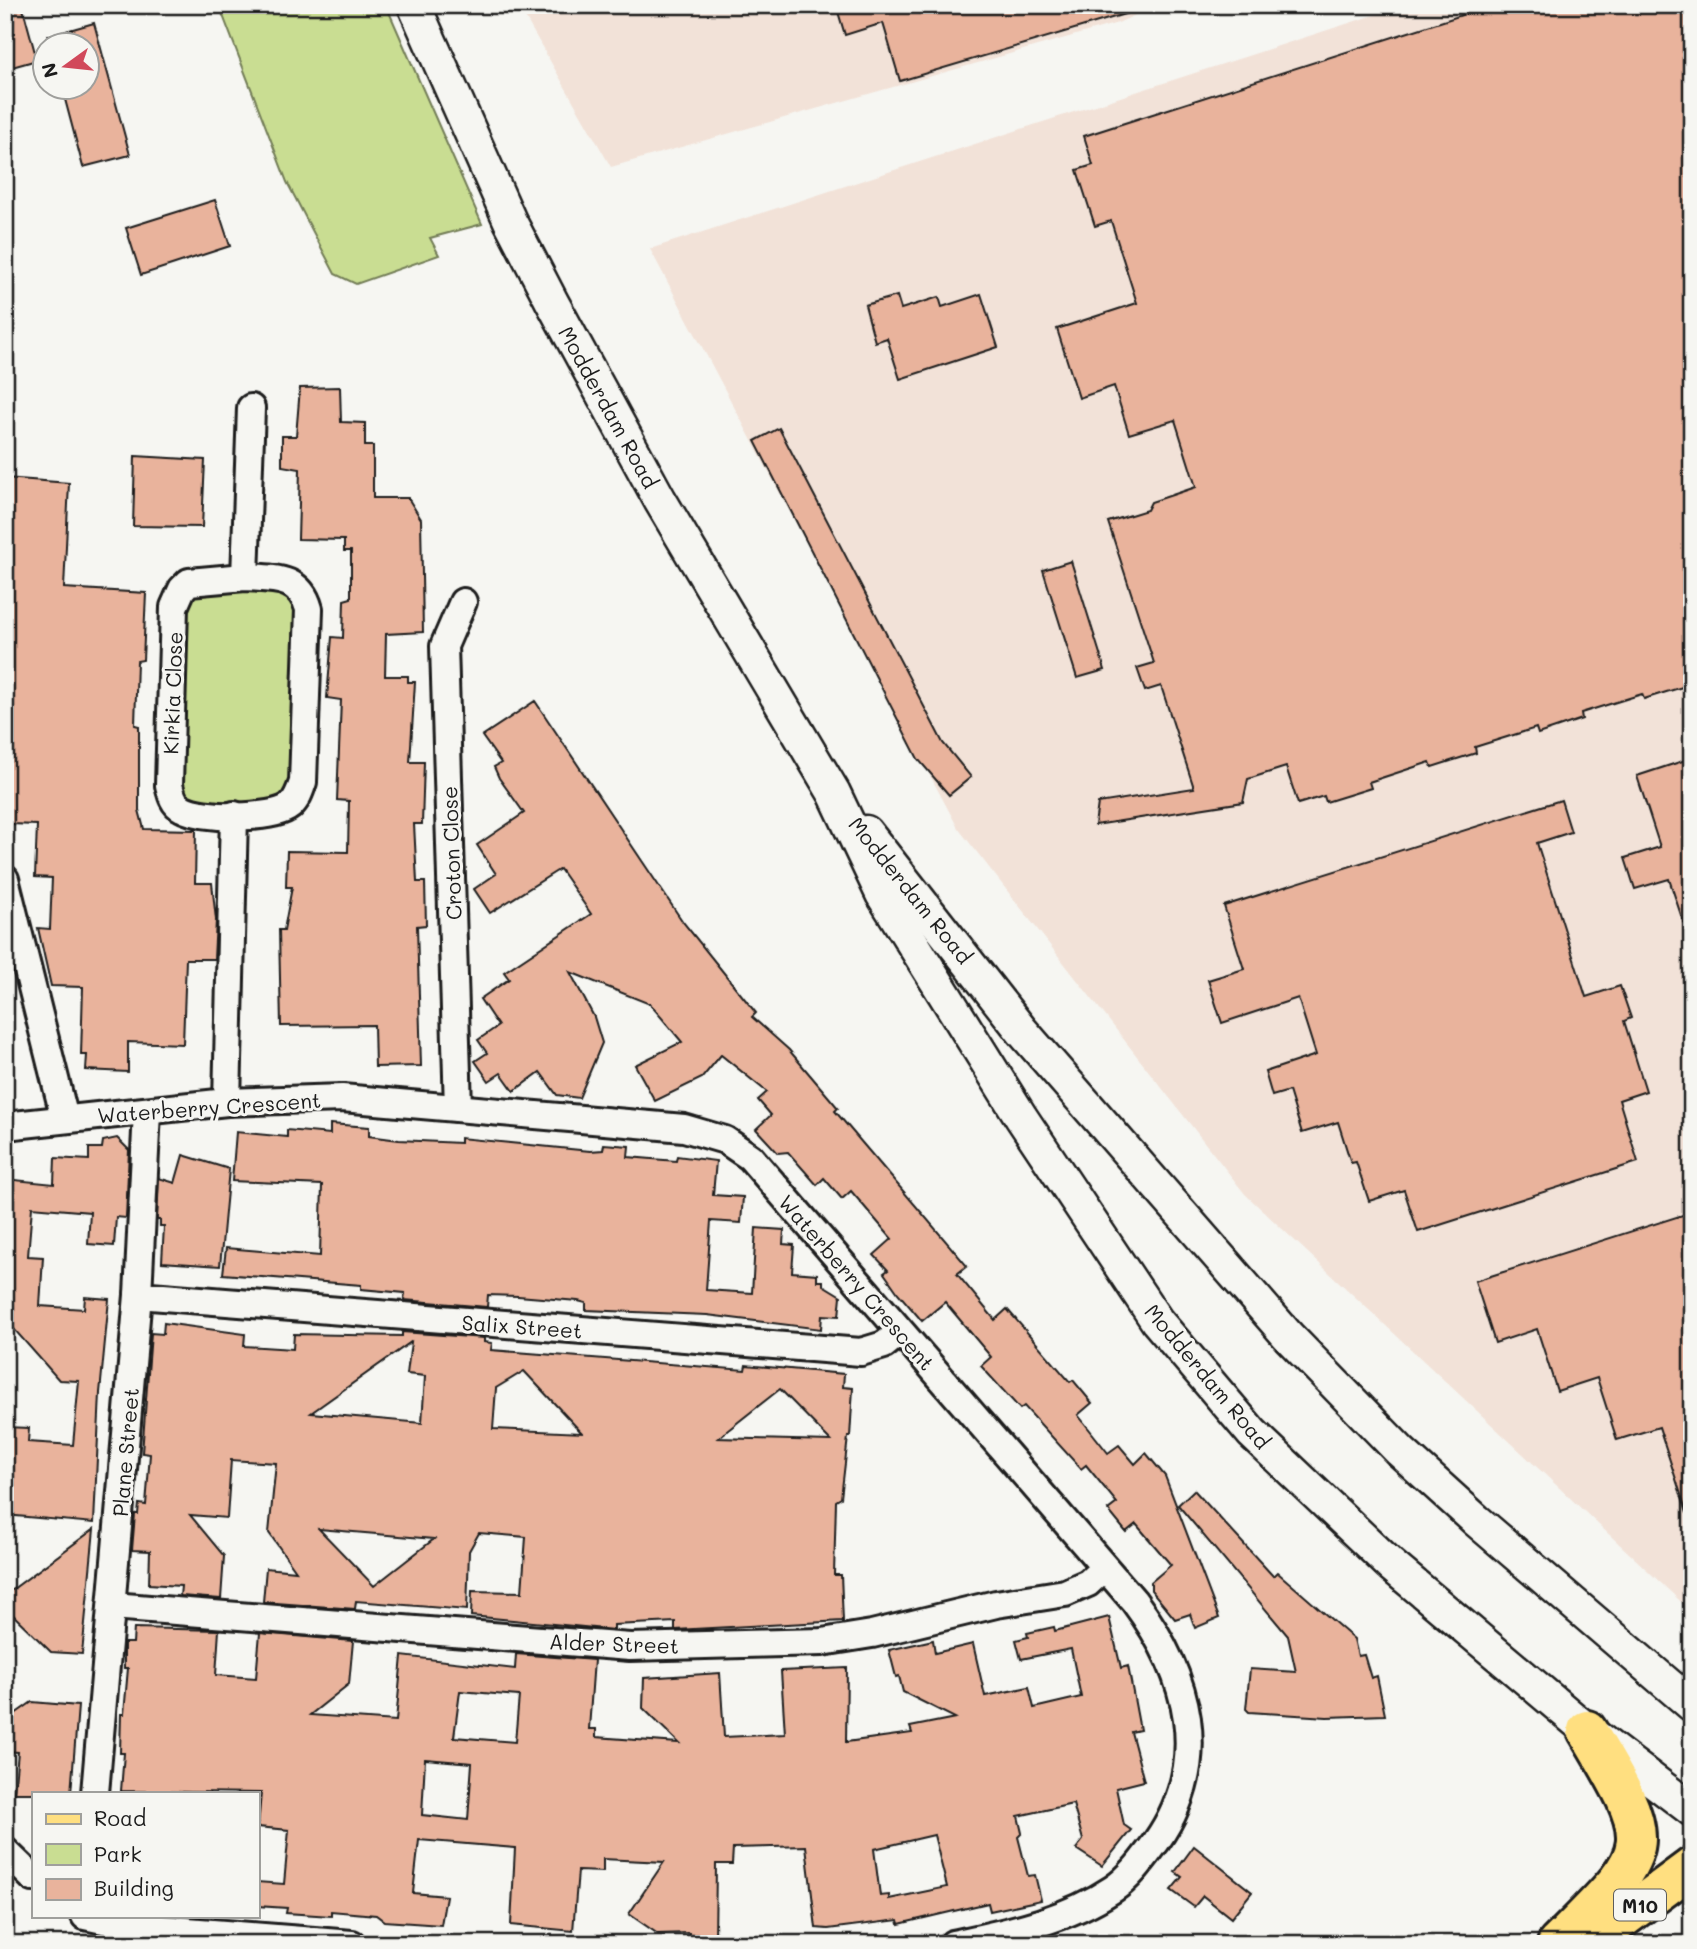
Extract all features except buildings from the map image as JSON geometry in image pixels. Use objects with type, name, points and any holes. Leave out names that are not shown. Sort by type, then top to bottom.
[{"type":"main road","points":[[1558,1944],[1615,1886],[1630,1865],[1638,1843],[1636,1819],[1628,1799],[1587,1730]]},
{"type":"main road","name":"M10","points":[[1588,1944],[1692,1867]]},
{"type":"street","name":"Modderdam Road","points":[[414,5],[510,221],[552,302],[666,510],[834,793],[889,905],[1021,1117],[1157,1321],[1252,1433],[1391,1565],[1587,1730],[1692,1810]]},
{"type":"street","points":[[245,577],[251,408]]},
{"type":"street","name":"Kirkia Close","points":[[245,577],[284,579],[293,583],[306,598],[309,609],[303,782],[291,806],[279,812],[265,816],[195,813],[180,808],[172,797],[169,785],[174,607],[182,589],[189,582],[245,577]]},
{"type":"street","name":"Croton Close","points":[[458,1108],[444,646],[463,602]]},
{"type":"street","name":"Modderdam Road","points":[[834,793],[913,889],[1022,1031],[1289,1336],[1401,1451],[1476,1520],[1692,1705]]},
{"type":"street","points":[[227,1102],[234,815]]},
{"type":"street","points":[[5,879],[65,1119]]},
{"type":"street","name":"Waterberry Crescent","points":[[5,1126],[227,1102],[342,1098],[659,1124],[725,1139],[750,1157],[1156,1630],[1173,1661],[1185,1697],[1189,1723],[1186,1768],[1180,1794],[1167,1825],[1145,1857],[1115,1888],[1078,1909],[1042,1922],[953,1944]]},
{"type":"street","name":"Plane Street","points":[[95,1792],[138,1295],[147,1111]]},
{"type":"street","name":"Salix Street","points":[[138,1295],[861,1352],[884,1345],[900,1332]]},
{"type":"street","name":"Alder Street","points":[[112,1606],[630,1647],[811,1642],[862,1636],[996,1604],[1065,1593],[1088,1583],[1104,1568]]},
{"type":"street","points":[[5,1851],[32,1877]]},
{"type":"street","points":[[94,1918],[136,1927],[352,1944]]},
{"type":"shaded area","points":[[518,5],[1157,5],[1118,23],[611,167]]},
{"type":"shaded area","points":[[1405,5],[1692,5],[1692,1612],[1245,1194],[958,828],[650,249]]},
{"type":"green space","points":[[219,5],[386,5],[482,224],[430,238],[439,255],[356,284],[335,274],[287,182]]},
{"type":"green space","points":[[200,587],[283,589],[300,608],[294,786],[276,804],[194,803],[180,783],[186,603]]}]
